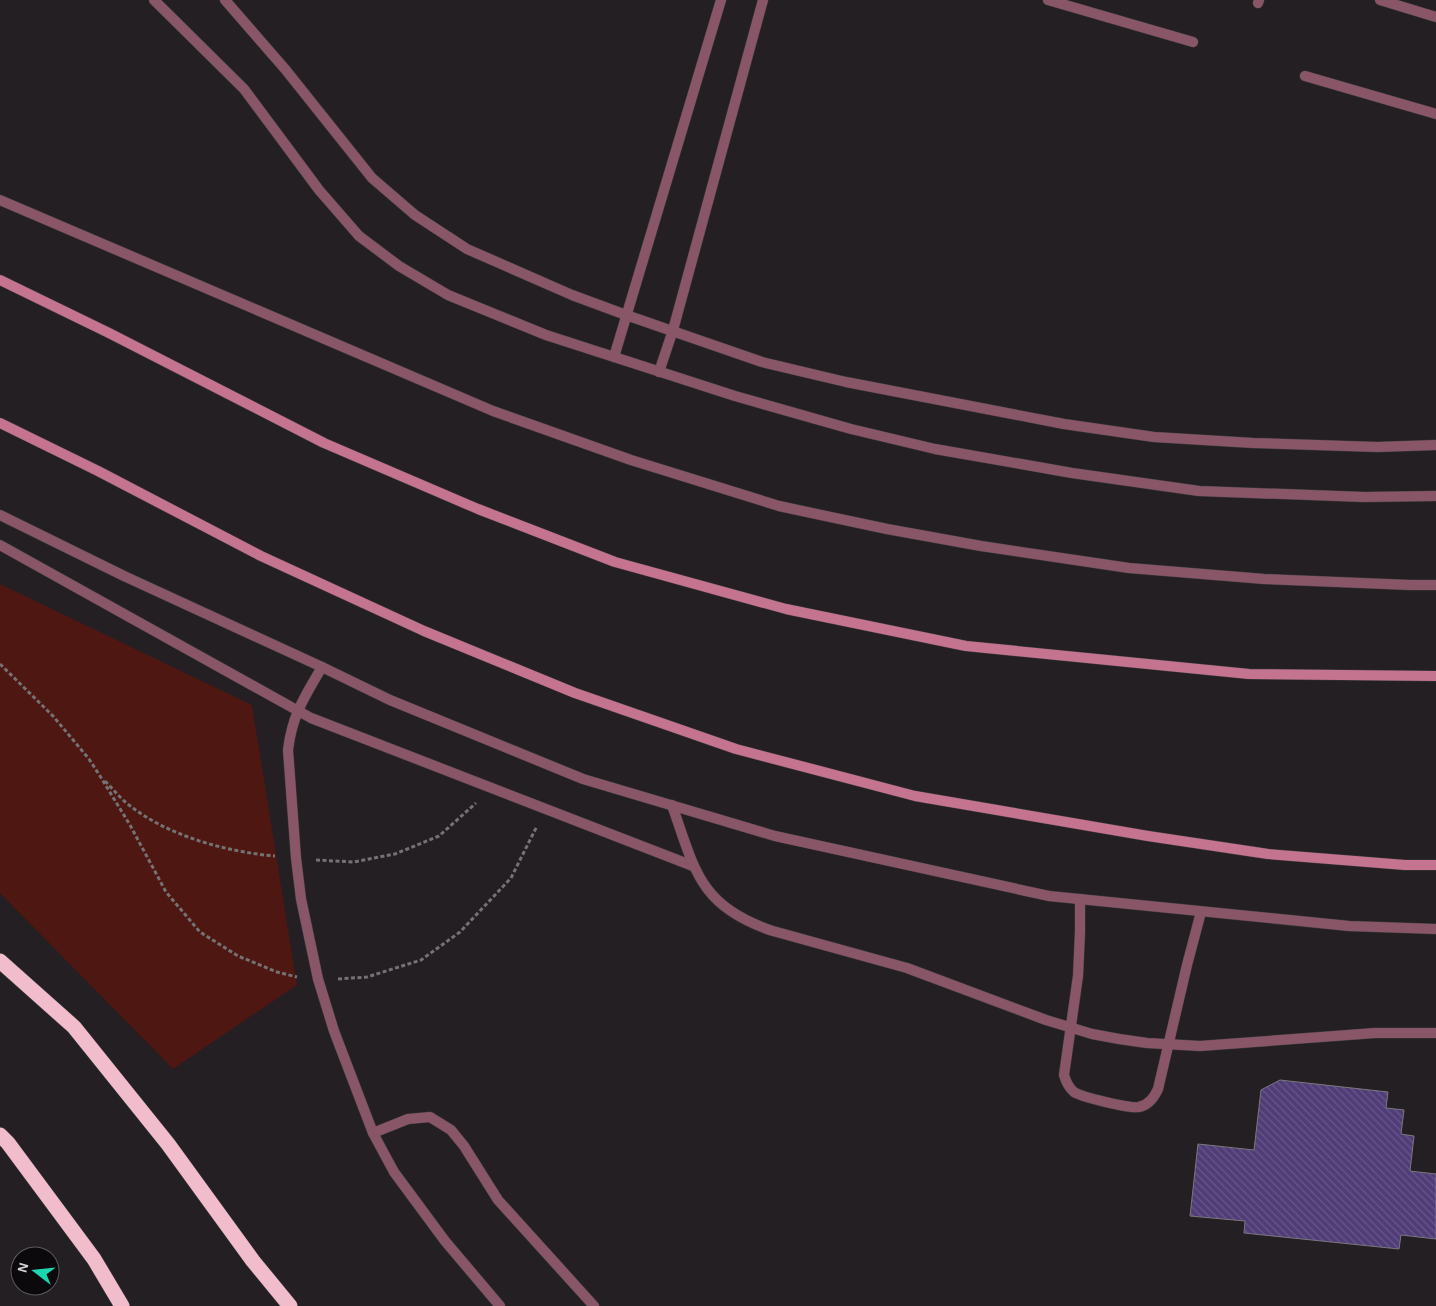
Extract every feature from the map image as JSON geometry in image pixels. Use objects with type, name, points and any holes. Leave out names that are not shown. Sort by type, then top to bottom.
[{"type":"highway","points":[[0,961],[74,1027],[168,1144],[253,1261],[290,1306]]},
{"type":"highway","points":[[0,1136],[8,1142],[94,1258],[122,1306]]},
{"type":"street","points":[[154,0],[244,89],[319,190],[359,236],[399,266],[448,294],[546,335],[735,396],[851,429],[935,449],[1072,474],[1199,491],[1364,497],[1436,496]]},
{"type":"street","points":[[225,0],[285,69],[372,178],[415,215],[467,249],[572,295],[626,315],[772,364],[846,382],[1073,425],[1154,437],[1253,443],[1377,447],[1436,445]]},
{"type":"street","points":[[614,357],[721,0]]},
{"type":"street","points":[[660,372],[763,0]]},
{"type":"street","points":[[1048,0],[1193,42]]},
{"type":"street","points":[[1380,0],[1436,17]]},
{"type":"street","points":[[1305,76],[1436,114]]},
{"type":"street","points":[[0,200],[493,411],[631,460],[779,506],[887,529],[981,546],[1128,568],[1264,579],[1436,585]]},
{"type":"street","points":[[0,280],[109,333],[324,443],[478,508],[625,564],[786,609],[966,646],[1249,674],[1436,676]]},
{"type":"street","points":[[0,423],[98,471],[261,556],[424,631],[575,693],[736,749],[915,796],[1148,836],[1268,854],[1436,866]]},
{"type":"street","points":[[0,515],[124,576],[390,700],[583,779],[775,836],[1049,896],[1349,926],[1436,929]]},
{"type":"street","points":[[0,545],[107,603],[297,711],[693,866]]},
{"type":"street","points":[[322,667],[297,711],[291,730],[288,750],[301,899],[318,979],[334,1031],[373,1133],[394,1172],[444,1241],[500,1306]]},
{"type":"street","points":[[672,805],[693,866],[704,885],[718,901],[734,914],[753,924],[908,968],[1071,1028],[1119,1040],[1169,1045],[1225,1046],[1375,1033],[1436,1033]]},
{"type":"street","points":[[1080,899],[1080,954],[1064,1068],[1066,1082],[1076,1093],[1127,1107],[1140,1107],[1152,1100],[1158,1089],[1187,965],[1202,912]]},
{"type":"street","points":[[373,1133],[408,1119],[430,1117],[451,1130],[464,1146],[498,1200],[594,1306]]},
{"type":"path","points":[[0,664],[53,716],[89,760],[115,800],[166,892],[200,932],[238,956],[277,972],[318,979],[368,978],[421,960],[460,932],[511,878],[532,839],[545,808]]},
{"type":"shaded area","points":[[0,584],[252,705],[297,985],[173,1069],[0,893]]},
{"type":"building","points":[[1280,1080],[1388,1092],[1386,1108],[1404,1110],[1401,1134],[1414,1136],[1410,1171],[1436,1174],[1436,1239],[1401,1235],[1399,1249],[1244,1233],[1245,1221],[1190,1216],[1198,1144],[1254,1150],[1261,1090]]}]
